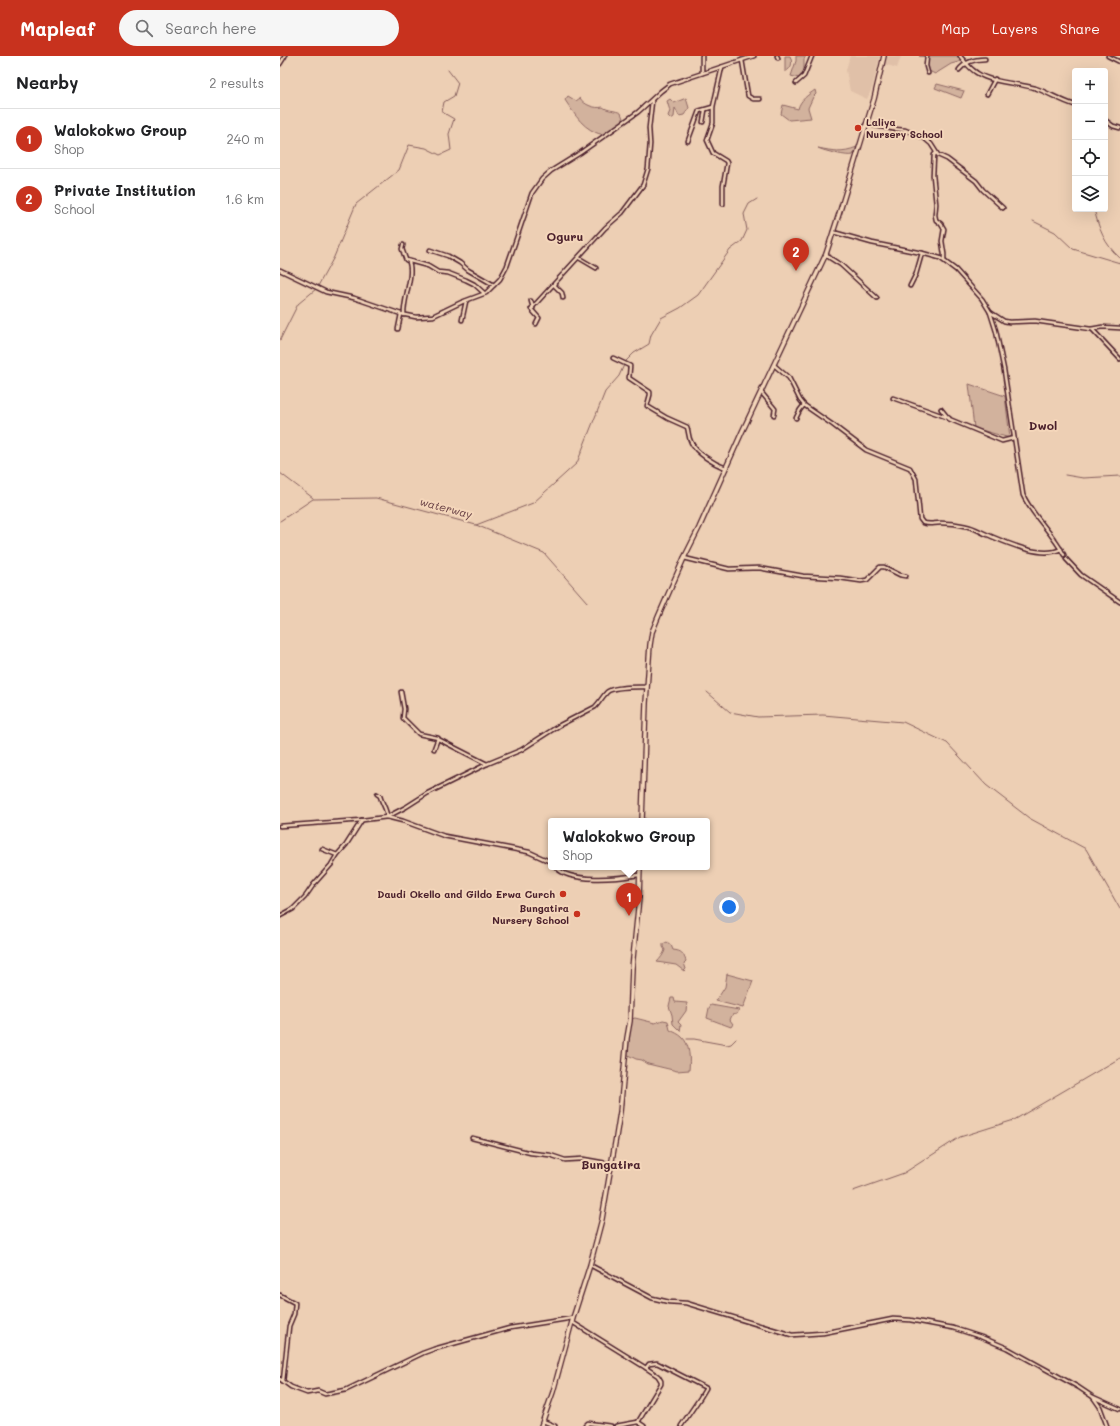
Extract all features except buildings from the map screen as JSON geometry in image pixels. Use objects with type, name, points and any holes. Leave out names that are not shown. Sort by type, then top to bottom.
[{"type":"street","points":[[280,64],[285,56]]},
{"type":"street","points":[[702,56],[702,73]]},
{"type":"street","points":[[280,270],[326,292],[354,298],[402,315],[416,317],[433,316],[462,302],[484,294],[494,285],[507,266],[532,193],[542,179],[551,171],[628,120],[670,84],[722,67],[737,60],[754,56]]},
{"type":"street","points":[[796,83],[804,76],[812,56]]},
{"type":"street","points":[[642,818],[647,687],[652,632],[684,558],[826,254],[866,124],[884,56]]},
{"type":"street","points":[[927,56],[926,66],[928,73]]},
{"type":"street","points":[[960,56],[966,64],[978,74],[1034,88],[1052,94],[1062,101],[1072,104]]},
{"type":"street","points":[[1108,56],[1120,62]]},
{"type":"street","points":[[959,70],[966,64],[978,59],[985,59]]},
{"type":"street","points":[[742,60],[748,96],[750,98],[760,99]]},
{"type":"street","points":[[722,67],[713,107],[713,123],[707,140],[712,153],[727,163],[723,186],[723,204]]},
{"type":"street","points":[[988,94],[995,79]]},
{"type":"street","points":[[532,308],[605,228],[622,213],[643,185],[648,169],[650,144],[649,128],[652,101]]},
{"type":"street","points":[[688,141],[699,111],[713,107]]},
{"type":"street","points":[[703,122],[705,110]]},
{"type":"street","points":[[1108,122],[1113,126],[1120,128]]},
{"type":"street","points":[[866,124],[905,130],[924,138],[931,144],[936,153],[942,158],[947,159],[976,182],[1003,208]]},
{"type":"street","points":[[936,153],[934,155],[933,175],[936,204],[935,215],[936,220],[944,229],[942,241],[944,260]]},
{"type":"street","points":[[833,232],[872,243],[922,253],[944,260],[956,270],[982,299],[990,312],[994,323],[1002,363],[1023,495],[1026,502],[1064,554]]},
{"type":"street","points":[[398,329],[410,271],[409,262],[406,260],[403,251],[403,245]]},
{"type":"street","points":[[430,250],[448,256],[494,285]]},
{"type":"street","points":[[910,286],[916,274],[922,253]]},
{"type":"street","points":[[826,254],[841,264],[877,298]]},
{"type":"street","points":[[579,258],[596,268]]},
{"type":"street","points":[[409,262],[428,266],[438,272],[448,273],[466,280],[474,284],[484,294]]},
{"type":"street","points":[[554,285],[562,293],[563,298]]},
{"type":"street","points":[[462,320],[466,301]]},
{"type":"street","points":[[532,301],[531,309],[539,318],[536,324]]},
{"type":"street","points":[[990,312],[1004,321],[1009,322],[1035,321],[1091,329],[1102,327],[1120,328]]},
{"type":"street","points":[[1091,329],[1120,359]]},
{"type":"street","points":[[613,358],[630,366],[629,378],[650,392],[647,406],[667,418],[687,427],[690,440],[694,448],[726,468]]},
{"type":"street","points":[[773,365],[788,378],[804,405],[866,450],[910,468],[916,479],[920,519],[923,523],[931,525],[943,523],[970,527],[1021,548],[1033,551],[1056,552],[1061,549]]},
{"type":"street","points":[[761,392],[774,409],[774,416]]},
{"type":"street","points":[[893,398],[949,418],[1002,441],[1014,438]]},
{"type":"street","points":[[796,418],[804,405]]},
{"type":"street","points":[[941,409],[949,418]]},
{"type":"street","points":[[684,558],[729,570],[759,568],[804,576],[861,581],[867,580],[878,569],[884,567],[900,575],[906,576]]},
{"type":"street","points":[[1066,559],[1081,574],[1120,602]]},
{"type":"street","points":[[280,826],[387,817],[428,793],[487,764],[521,750],[560,725],[595,707],[600,703],[609,690],[616,688],[647,687]]},
{"type":"street","points":[[401,692],[404,710],[402,718],[419,734],[438,738],[487,764]]},
{"type":"street","points":[[434,749],[438,738]]},
{"type":"street","points":[[377,794],[380,796],[383,806],[387,812],[387,817]]},
{"type":"street","points":[[387,817],[403,821],[444,836],[529,852],[548,861]]},
{"type":"street","points":[[280,916],[293,909],[301,901],[331,865],[336,855],[346,845],[363,820]]},
{"type":"street","points":[[322,849],[336,855]]},
{"type":"street","points":[[559,870],[569,875],[581,878],[625,877],[639,875]]},
{"type":"street","points":[[541,1426],[553,1392],[572,1320],[590,1264],[602,1219],[624,1083],[627,1038],[630,1021],[640,870]]},
{"type":"street","points":[[472,1138],[531,1153],[550,1155],[565,1160],[583,1159],[611,1164]]},
{"type":"street","points":[[590,1264],[652,1298],[669,1302],[686,1303],[792,1335],[823,1332],[893,1319],[910,1320],[953,1328],[981,1337],[1007,1348],[1078,1386],[1093,1397],[1120,1409]]},
{"type":"street","points":[[280,1295],[295,1303],[294,1314],[289,1326],[282,1380],[291,1387],[308,1393],[318,1391],[325,1394],[338,1393],[423,1353],[510,1328],[572,1320],[658,1376],[661,1384],[638,1422]]},
{"type":"street","points":[[646,1368],[649,1364],[657,1363],[706,1388],[681,1426]]},
{"type":"street","points":[[1093,1397],[1100,1407],[1107,1426]]},
{"type":"street","points":[[543,1421],[555,1426]]},
{"type":"street","points":[[585,1426],[592,1422],[612,1426]]},
{"type":"street","points":[[616,1426],[638,1422],[644,1426]]},
{"type":"shaded area","points":[[785,56],[790,56],[792,63],[789,69],[785,72]]},
{"type":"shaded area","points":[[796,56],[806,56],[804,59],[804,70],[799,78],[791,76],[796,61]]},
{"type":"shaded area","points":[[850,56],[880,56],[872,88],[867,99],[850,91],[846,70]]},
{"type":"shaded area","points":[[886,56],[901,56],[897,68],[884,64]]},
{"type":"shaded area","points":[[919,56],[958,56],[962,61],[951,64],[935,74],[927,70],[928,57]]},
{"type":"shaded area","points":[[937,84],[964,91],[961,98],[935,88]]},
{"type":"shaded area","points":[[815,90],[816,94],[808,108],[811,118],[789,120],[781,114],[783,105],[798,109],[802,100]]},
{"type":"shaded area","points":[[568,96],[576,101],[580,98],[584,103],[590,106],[603,107],[621,113],[624,121],[604,135],[597,133],[591,130],[576,117],[565,100]]},
{"type":"shaded area","points":[[686,98],[689,108],[684,115],[679,116],[675,108],[674,117],[671,119],[668,116],[670,111],[667,101],[670,99],[674,103]]},
{"type":"shaded area","points":[[857,147],[853,155],[825,151],[818,148],[838,151]]},
{"type":"shaded area","points":[[969,384],[1005,396],[1010,438],[974,428]]},
{"type":"shaded area","points":[[667,942],[671,945],[673,950],[683,954],[686,961],[684,963],[686,969],[684,971],[676,965],[657,962],[665,950],[663,944]]},
{"type":"shaded area","points":[[727,974],[753,981],[743,1008],[716,1001],[725,987]]},
{"type":"shaded area","points":[[671,998],[674,998],[675,1002],[687,1003],[686,1011],[678,1022],[681,1025],[680,1031],[673,1024],[669,1006]]},
{"type":"shaded area","points":[[711,1005],[739,1010],[737,1014],[732,1015],[730,1020],[733,1024],[731,1027],[707,1018]]},
{"type":"shaded area","points":[[635,1018],[655,1023],[663,1020],[668,1021],[670,1030],[681,1036],[687,1044],[689,1070],[677,1071],[648,1064],[628,1055],[631,1019]]},
{"type":"waterway","points":[[318,286],[334,257],[356,204],[399,170],[409,145],[426,148],[440,155],[451,150],[449,134],[454,119],[442,112],[444,102],[454,96],[458,83],[448,70]]},
{"type":"waterway","points":[[625,362],[634,353],[649,344],[651,335],[661,318],[680,308],[698,295],[730,250],[742,241],[747,230],[744,214],[749,204],[757,199]]},
{"type":"waterway","points":[[1095,212],[1106,242],[1114,253],[1120,258]]},
{"type":"waterway","points":[[1033,221],[1055,232],[1073,249],[1120,263]]},
{"type":"waterway","points":[[280,340],[298,304],[316,289]]},
{"type":"waterway","points":[[476,525],[533,503],[577,463],[605,392],[619,376],[624,365]]},
{"type":"waterway","points":[[280,473],[313,498]]},
{"type":"waterway","points":[[1065,475],[1083,478],[1120,476]]},
{"type":"waterway","name":"waterway","points":[[280,521],[313,499],[376,498],[476,525],[544,553],[587,602]]},
{"type":"waterway","points":[[707,692],[730,712],[758,717],[823,715],[903,722],[947,743],[986,785],[1029,818],[1086,849],[1120,909]]},
{"type":"waterway","points":[[687,1039],[727,1045],[731,1044],[736,1039]]},
{"type":"waterway","points":[[853,1191],[904,1173],[960,1137],[1014,1120],[1120,1058]]},
{"type":"place","name":"Laliya Nursery School","points":[[858,128]]},
{"type":"place","name":"Private Institution","points":[[796,271]]},
{"type":"place","name":"Daudi Okello and Gildo Erwa Curch","points":[[563,894]]},
{"type":"place","name":"Bungatira Nursery School","points":[[577,914]]},
{"type":"place","name":"Walokokwo Group","points":[[629,916]]},
{"type":"district","name":"Oguru","points":[[565,237]]},
{"type":"district","name":"Dwol","points":[[1043,426]]},
{"type":"district","name":"Bungatira","points":[[611,1165]]}]
